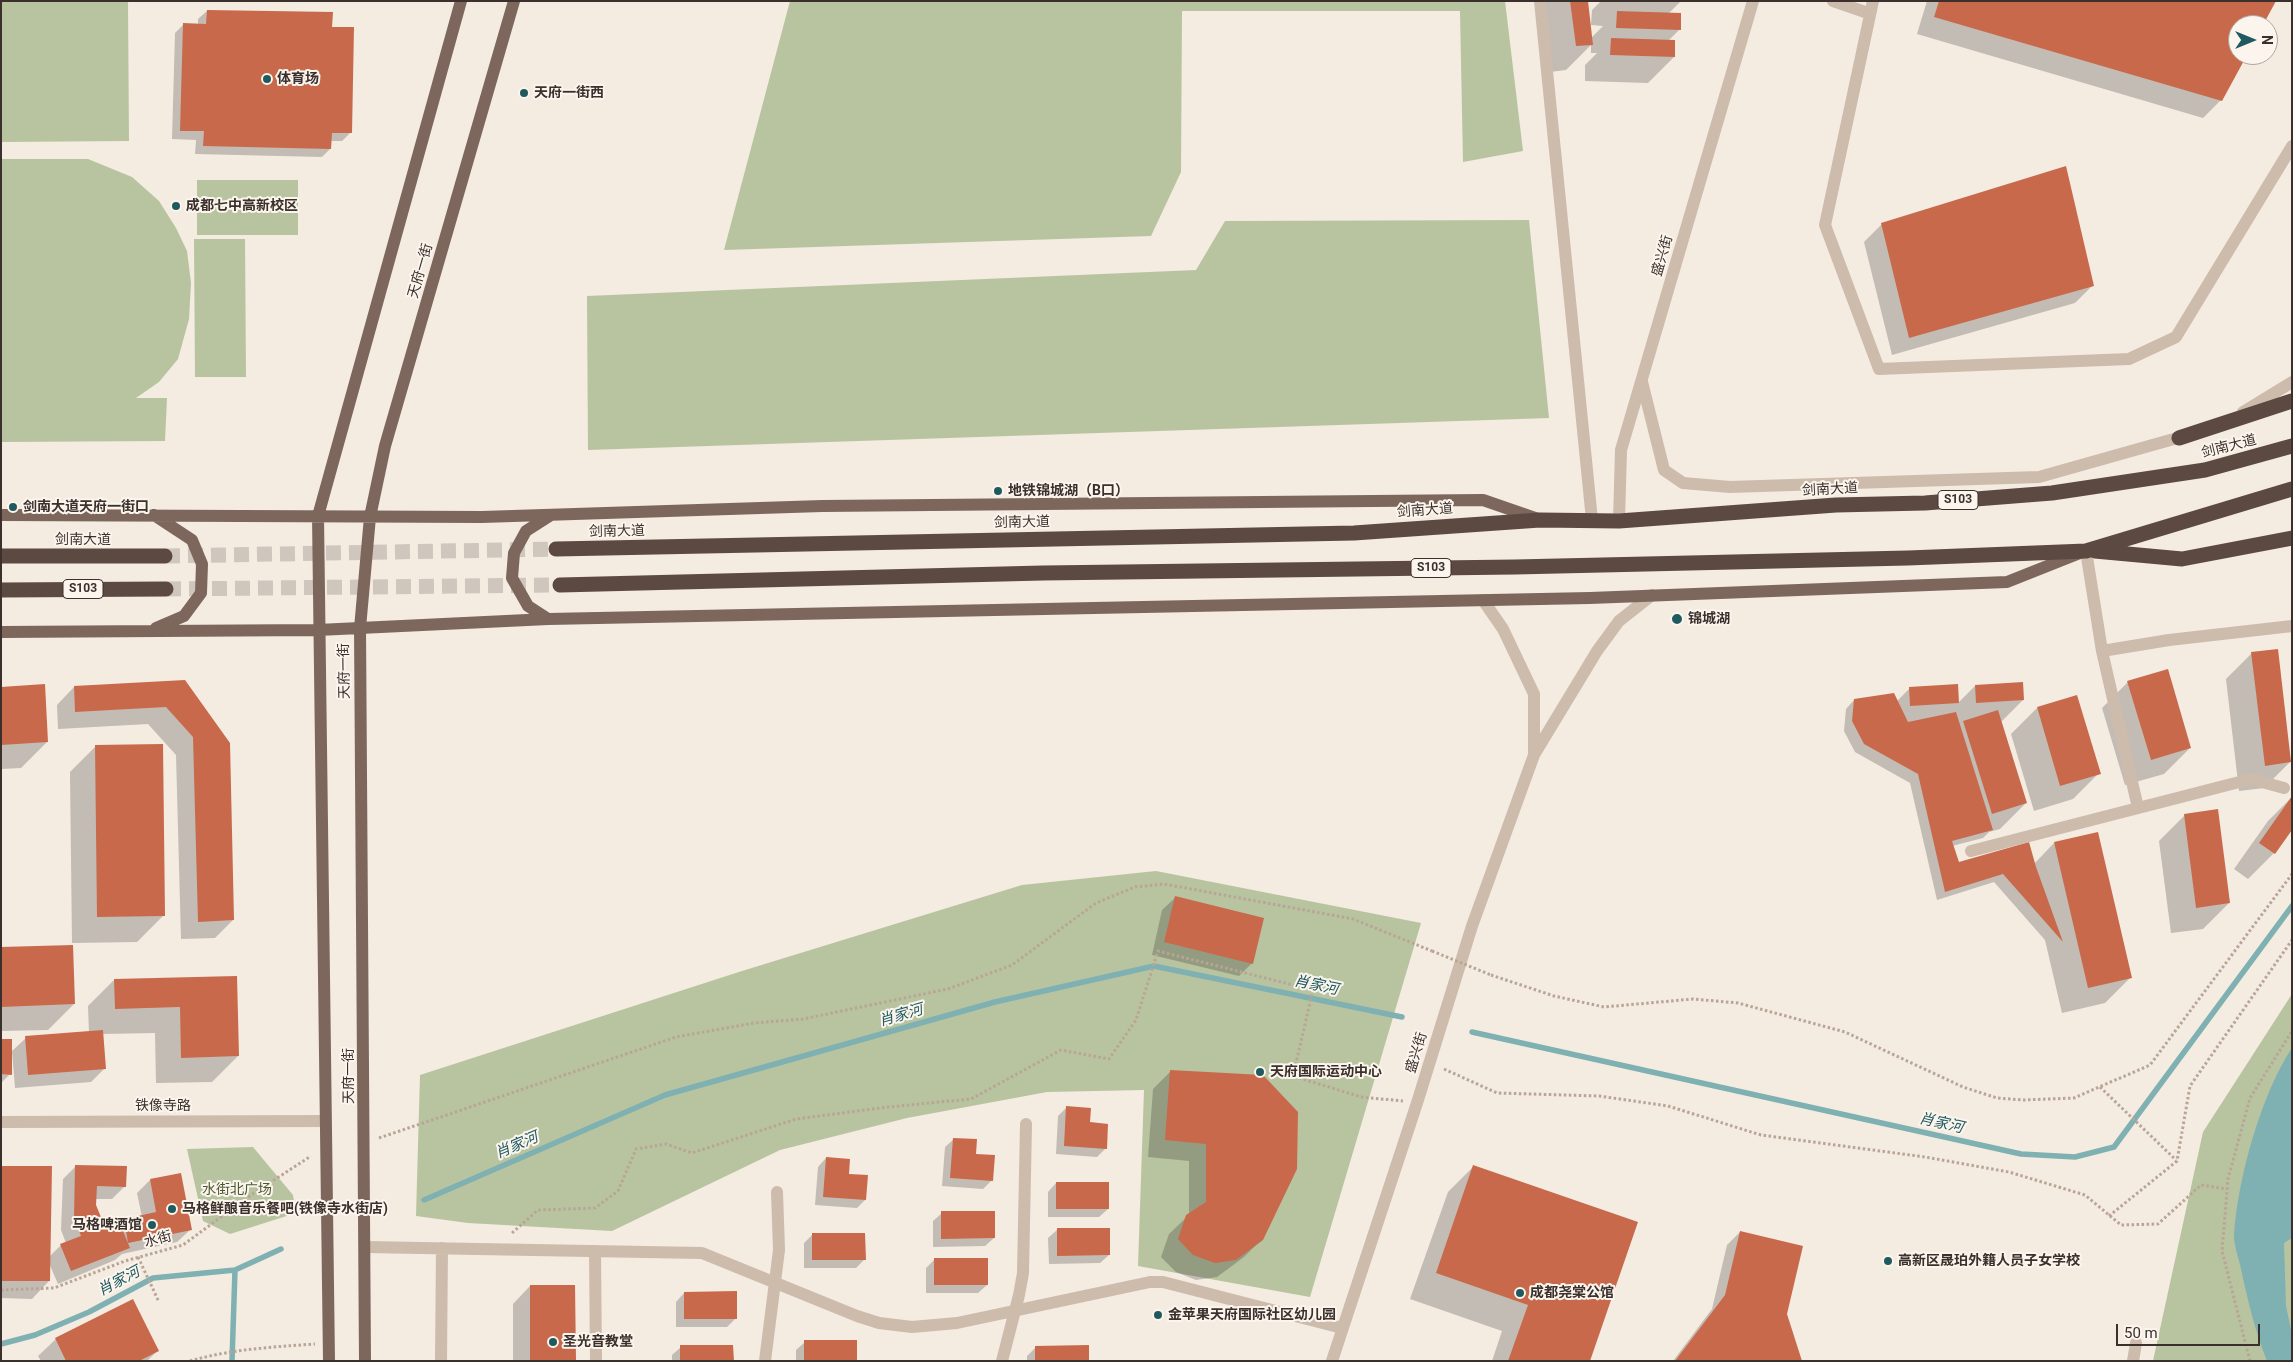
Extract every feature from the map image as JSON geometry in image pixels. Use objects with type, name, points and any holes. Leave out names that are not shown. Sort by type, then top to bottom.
[{"type":"highway","points":[[2179,438],[2292,401]]},
{"type":"highway","name":"剑南大道","points":[[556,550],[1354,533],[1540,520],[1619,521],[1826,506],[1925,503],[2052,493],[2204,470],[2292,446]]},
{"type":"highway","name":"S103","points":[[560,585],[1043,573],[1790,561],[2086,551],[2292,489]]},
{"type":"highway","points":[[2086,551],[2182,559],[2292,538]]},
{"type":"highway","name":"剑南大道","points":[[1,556],[165,556]]},
{"type":"highway","name":"S103","points":[[1,590],[166,589]]},
{"type":"main road","name":"天府一街","points":[[329,1361],[318,516],[461,1]]},
{"type":"main road","name":"天府一街","points":[[365,1361],[360,628],[370,517],[385,446],[514,1]]},
{"type":"main road","points":[[1,515],[152,514],[370,517],[551,515],[822,506],[1483,500],[1540,520]]},
{"type":"main road","points":[[149,631],[184,616],[201,593],[202,564],[192,540],[152,514]]},
{"type":"main road","points":[[548,619],[528,606],[512,578],[514,553],[526,531],[551,515]]},
{"type":"main road","points":[[1,632],[318,630],[548,619],[1652,596],[2007,582],[2086,551]]},
{"type":"street","points":[[1540,1],[1592,520]]},
{"type":"street","name":"盛兴街","points":[[1619,521],[1621,450],[1753,1]]},
{"type":"street","points":[[1833,1],[1870,7],[1825,225],[1879,369],[2129,359],[2176,337],[2292,146]]},
{"type":"street","points":[[1642,382],[1664,470],[1683,483],[1730,487],[2039,477],[2179,438],[2248,410],[2292,382]]},
{"type":"street","points":[[2086,551],[2102,651],[2138,808]]},
{"type":"street","points":[[1534,755],[1597,651],[1619,621],[1652,596]]},
{"type":"street","points":[[1483,600],[1503,629],[1534,694],[1534,755]]},
{"type":"street","points":[[2102,651],[2169,640],[2292,626]]},
{"type":"street","name":"盛兴街","points":[[1332,1361],[1417,1103],[1472,926],[1534,755]]},
{"type":"street","points":[[1971,851],[2251,779],[2284,788]]},
{"type":"street","name":"铁像寺路","points":[[1,1122],[326,1121]]},
{"type":"street","points":[[1002,1361],[1022,1273],[1026,1124]]},
{"type":"street","points":[[765,1361],[779,1250],[777,1192]]},
{"type":"street","points":[[365,1247],[702,1253],[857,1316],[879,1323],[912,1327],[957,1323],[1130,1285],[1163,1282],[1342,1328]]},
{"type":"street","points":[[441,1361],[442,1248]]},
{"type":"street","points":[[596,1251],[596,1361]]},
{"type":"street","points":[[2133,1361],[2136,1343]]},
{"type":"path","points":[[365,1143],[676,1037],[754,1023],[803,1019],[948,989],[1012,965],[1096,903],[1135,887],[1164,884],[1353,919],[1491,975],[1554,996],[1604,1007],[1693,999],[1738,1003],[1845,1032],[1964,1087],[1997,1098],[2023,1100],[2074,1098],[2150,1065],[2292,874]]},
{"type":"path","points":[[2110,1216],[2177,1161],[2190,1086],[2292,940]]},
{"type":"path","points":[[495,1249],[538,1210],[595,1208],[618,1191],[636,1149],[666,1144],[692,1153],[796,1119],[971,1099],[1061,1050],[1109,1059],[1136,1020],[1158,951],[1314,990],[1292,1076],[1361,1097],[1417,1103]]},
{"type":"path","points":[[2250,1361],[2222,1251],[2227,1189],[2250,1098],[2292,1031]]},
{"type":"path","points":[[1429,1063],[1497,1093],[1599,1096],[1660,1105],[1761,1134],[1925,1156],[2009,1172],[2085,1195],[2121,1225],[2158,1224],[2201,1185],[2227,1189]]},
{"type":"path","points":[[2100,1087],[2177,1161]]},
{"type":"path","name":"水街","points":[[1,1290],[54,1288],[138,1257],[183,1245],[251,1195],[326,1146]]},
{"type":"path","points":[[138,1257],[158,1302]]},
{"type":"path","points":[[190,1361],[219,1352],[243,1349],[329,1344]]},
{"type":"green space","points":[[1,1],[128,1],[129,141],[1,142]]},
{"type":"green space","points":[[790,1],[1505,1],[1523,151],[1463,162],[1460,11],[1182,11],[1181,172],[1151,236],[724,250]]},
{"type":"green space","points":[[1,159],[88,159],[132,177],[159,201],[176,228],[187,251],[191,283],[189,319],[178,359],[159,382],[136,398],[167,398],[165,441],[1,442]]},
{"type":"green space","points":[[197,180],[298,180],[298,235],[197,235]]},
{"type":"green space","points":[[1529,220],[1549,418],[588,450],[587,296],[1196,270],[1225,221]]},
{"type":"green space","points":[[194,239],[245,239],[246,377],[195,377]]},
{"type":"green space","points":[[1156,871],[1421,923],[1310,1297],[1138,1266],[1144,1090],[1047,1092],[907,1118],[780,1150],[612,1231],[468,1223],[416,1216],[420,1075],[742,971],[1022,885]]},
{"type":"green space","points":[[2292,994],[2292,1361],[2153,1361],[2203,1132]]},
{"type":"green space","name":"水街北广场","points":[[253,1147],[293,1195],[296,1213],[230,1234],[203,1221],[187,1149]]},
{"type":"water","points":[[2292,1048],[2292,1238],[2284,1243],[2286,1306],[2292,1335],[2292,1361],[2267,1361],[2252,1316],[2234,1236],[2240,1190],[2252,1139],[2270,1089]]},
{"type":"building","points":[[1570,1],[1588,1],[1593,45],[1576,46]]},
{"type":"building","points":[[1939,1],[2276,1],[2268,15],[2228,15],[2228,65],[2242,65],[2222,101],[1934,17]]},
{"type":"building","name":"体育场","points":[[207,10],[333,12],[332,27],[354,27],[352,133],[332,133],[331,149],[203,146],[204,131],[180,131],[183,23],[206,24]]},
{"type":"building","points":[[1617,11],[1681,13],[1681,30],[1616,28]]},
{"type":"building","points":[[1611,38],[1675,40],[1675,57],[1610,55]]},
{"type":"building","points":[[2066,166],[2094,286],[1909,338],[1881,223]]},
{"type":"building","points":[[2278,649],[2291,762],[2265,766],[2251,652]]},
{"type":"building","points":[[2168,669],[2191,748],[2151,760],[2127,681]]},
{"type":"building","points":[[185,680],[230,743],[234,920],[198,922],[193,737],[166,707],[75,712],[74,686]]},
{"type":"building","points":[[2023,682],[2024,700],[1976,703],[1975,685]]},
{"type":"building","points":[[45,684],[48,742],[1,745],[1,687]]},
{"type":"building","points":[[1958,684],[1959,703],[1910,706],[1909,687]]},
{"type":"building","points":[[1894,693],[1908,722],[1956,712],[1993,830],[1952,841],[1959,862],[2029,842],[2063,942],[2003,874],[1945,892],[1918,774],[1864,744],[1852,721],[1854,699]]},
{"type":"building","points":[[2077,695],[2101,774],[2060,786],[2037,707]]},
{"type":"building","points":[[1998,710],[2027,803],[1992,814],[1963,721]]},
{"type":"building","points":[[163,744],[165,916],[97,917],[95,745]]},
{"type":"building","points":[[2292,796],[2292,830],[2275,854],[2259,843]]},
{"type":"building","points":[[2218,809],[2230,903],[2196,908],[2184,814]]},
{"type":"building","points":[[2098,832],[2132,978],[2088,988],[2054,842]]},
{"type":"building","points":[[1175,896],[1264,918],[1253,964],[1164,942]]},
{"type":"building","points":[[73,945],[75,1004],[1,1007],[1,947]]},
{"type":"building","points":[[237,976],[239,1056],[181,1058],[180,1007],[115,1009],[114,979]]},
{"type":"building","points":[[103,1030],[106,1069],[28,1075],[25,1036]]},
{"type":"building","points":[[1,1039],[12,1039],[12,1075],[1,1074]]},
{"type":"building","points":[[1170,1070],[1263,1075],[1298,1112],[1297,1169],[1263,1240],[1236,1260],[1215,1263],[1193,1255],[1178,1239],[1186,1215],[1206,1202],[1206,1144],[1165,1140]]},
{"type":"building","points":[[1066,1106],[1091,1108],[1090,1122],[1108,1124],[1107,1149],[1064,1146]]},
{"type":"building","points":[[953,1138],[977,1139],[976,1154],[995,1155],[993,1181],[950,1178]]},
{"type":"building","points":[[826,1157],[850,1159],[849,1174],[868,1175],[866,1200],[823,1197]]},
{"type":"building","points":[[75,1165],[127,1166],[126,1187],[97,1186],[96,1205],[105,1227],[119,1221],[130,1248],[71,1271],[60,1244],[81,1236],[74,1217]]},
{"type":"building","points":[[1473,1165],[1638,1222],[1590,1361],[1508,1361],[1528,1305],[1436,1273]]},
{"type":"building","points":[[1,1166],[52,1166],[50,1281],[1,1281]]},
{"type":"building","points":[[181,1173],[192,1230],[128,1243],[124,1219],[156,1212],[150,1179]]},
{"type":"building","points":[[1056,1182],[1109,1182],[1109,1209],[1056,1209]]},
{"type":"building","points":[[941,1211],[995,1211],[995,1238],[941,1239]]},
{"type":"building","points":[[1057,1228],[1110,1228],[1110,1255],[1057,1256]]},
{"type":"building","points":[[1740,1231],[1803,1246],[1787,1314],[1802,1361],[1675,1361],[1725,1295]]},
{"type":"building","points":[[812,1233],[865,1233],[866,1260],[812,1260]]},
{"type":"building","points":[[934,1258],[988,1258],[988,1285],[934,1285]]},
{"type":"building","points":[[530,1285],[575,1285],[576,1361],[530,1361]]},
{"type":"building","points":[[737,1291],[737,1319],[684,1319],[684,1292]]},
{"type":"building","points":[[133,1299],[159,1351],[139,1361],[66,1361],[55,1338]]},
{"type":"building","points":[[804,1340],[857,1340],[857,1361],[804,1361]]},
{"type":"building","points":[[680,1345],[733,1345],[734,1361],[680,1361]]},
{"type":"building","points":[[1089,1345],[1089,1361],[1035,1361],[1035,1346]]},
{"type":"waterway","name":"肖家河","points":[[1472,1032],[2021,1154],[2075,1157],[2114,1147],[2292,906]]},
{"type":"waterway","name":"肖家河","points":[[424,1200],[665,1095],[995,1002],[1154,966],[1402,1017]]},
{"type":"waterway","name":"肖家河","points":[[1,1344],[35,1335],[89,1312],[153,1278],[235,1270],[281,1249]]},
{"type":"waterway","points":[[232,1361],[235,1270]]},
{"type":"tunnel","points":[[165,556],[556,549]]},
{"type":"tunnel","points":[[166,589],[560,585]]},
{"type":"place","name":"体育场","points":[[267,79]]},
{"type":"place","name":"天府一街西","points":[[524,93]]},
{"type":"place","name":"成都七中高新校区","points":[[176,206]]},
{"type":"place","name":"地铁锦城湖（B口）","points":[[998,491]]},
{"type":"place","name":"剑南大道天府一街口","points":[[13,507]]},
{"type":"place","name":"锦城湖","points":[[1677,619]]},
{"type":"place","name":"天府国际运动中心","points":[[1260,1072]]},
{"type":"place","name":"马格鲜酿音乐餐吧(铁像寺水街店)","points":[[172,1209]]},
{"type":"place","name":"马格啤酒馆","points":[[152,1225]]},
{"type":"place","name":"高新区晟珀外籍人员子女学校","points":[[1888,1261]]},
{"type":"place","name":"成都尧棠公馆","points":[[1520,1293]]},
{"type":"place","name":"金苹果天府国际社区幼儿园","points":[[1158,1315]]},
{"type":"place","name":"圣光音教堂","points":[[553,1342]]}]
